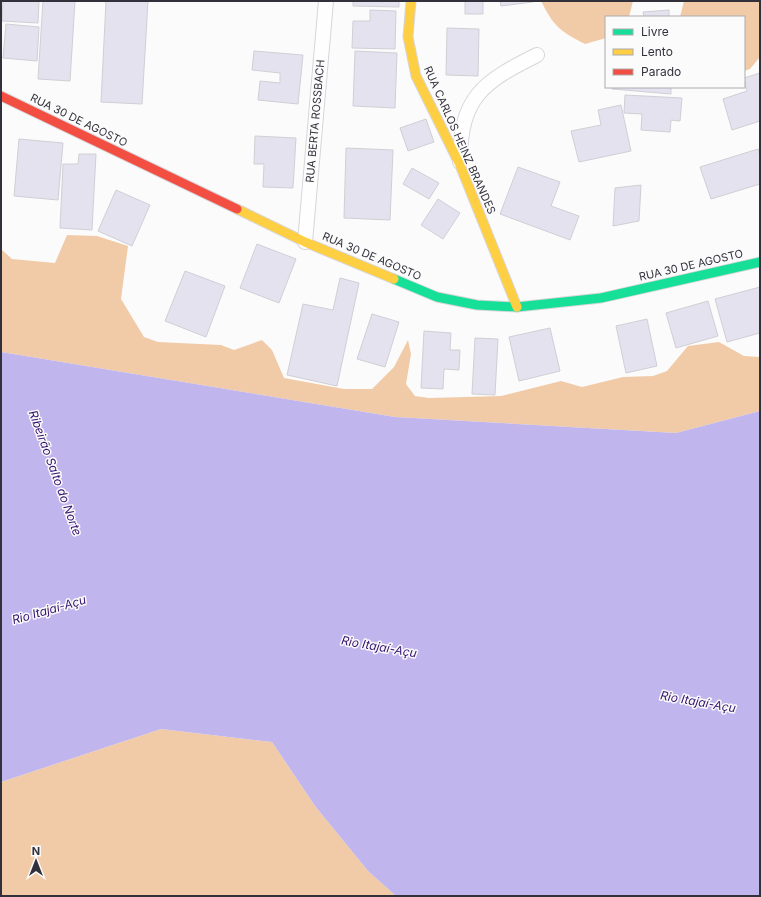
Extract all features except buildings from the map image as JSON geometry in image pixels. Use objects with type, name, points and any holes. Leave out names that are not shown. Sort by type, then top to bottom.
[{"type":"street","name":"RUA BERTA ROSSBACH","points":[[305,242],[326,1]]},
{"type":"street","name":"RUA CARLOS HEINZ BRANDES","points":[[411,1],[408,37],[416,76],[460,165],[517,307]]},
{"type":"street","points":[[460,165],[460,139],[468,109],[483,88],[501,73],[537,55]]},
{"type":"street","name":"RUA 30 DE AGOSTO","points":[[1,96],[305,242],[437,297],[477,305],[517,307],[601,298],[760,262]]},
{"type":"shaded area","points":[[541,1],[633,1],[629,16],[605,16],[605,38],[585,44],[564,32],[550,17]]},
{"type":"shaded area","points":[[684,1],[760,1],[760,57],[750,69],[745,71],[745,16],[680,16]]},
{"type":"shaded area","points":[[67,235],[97,236],[128,246],[121,299],[144,337],[158,342],[221,345],[234,350],[262,340],[272,350],[284,378],[344,389],[372,389],[394,367],[408,340],[411,354],[406,384],[415,396],[429,398],[501,396],[561,381],[582,387],[623,377],[653,376],[667,371],[688,346],[719,342],[744,356],[760,357],[760,411],[676,433],[395,417],[1,352],[1,249],[12,259],[55,263]]},
{"type":"shaded area","points":[[161,729],[272,742],[315,806],[368,871],[396,896],[1,896],[1,782]]},
{"type":"water","points":[[1,352],[395,417],[676,433],[760,411],[760,896],[396,896],[368,871],[315,806],[272,742],[161,729],[1,782]]},
{"type":"traffic: fast","points":[[394,279],[437,297],[477,305],[517,307],[601,298],[760,262]]},
{"type":"traffic: slow","points":[[411,1],[408,37],[416,76],[460,165],[517,307]]},
{"type":"traffic: slow","points":[[237,209],[305,242],[394,279]]},
{"type":"traffic: jam","points":[[1,96],[237,209]]},
{"type":"water label","name":"Ribeirão Salto do Norte","points":[[55,473]]},
{"type":"water label","name":"Rio Itajaí-Açu","points":[[49,610]]},
{"type":"water label","name":"Rio Itajaí-Açu","points":[[379,647]]},
{"type":"water label","name":"Rio Itajaí-Açu","points":[[698,702]]}]
